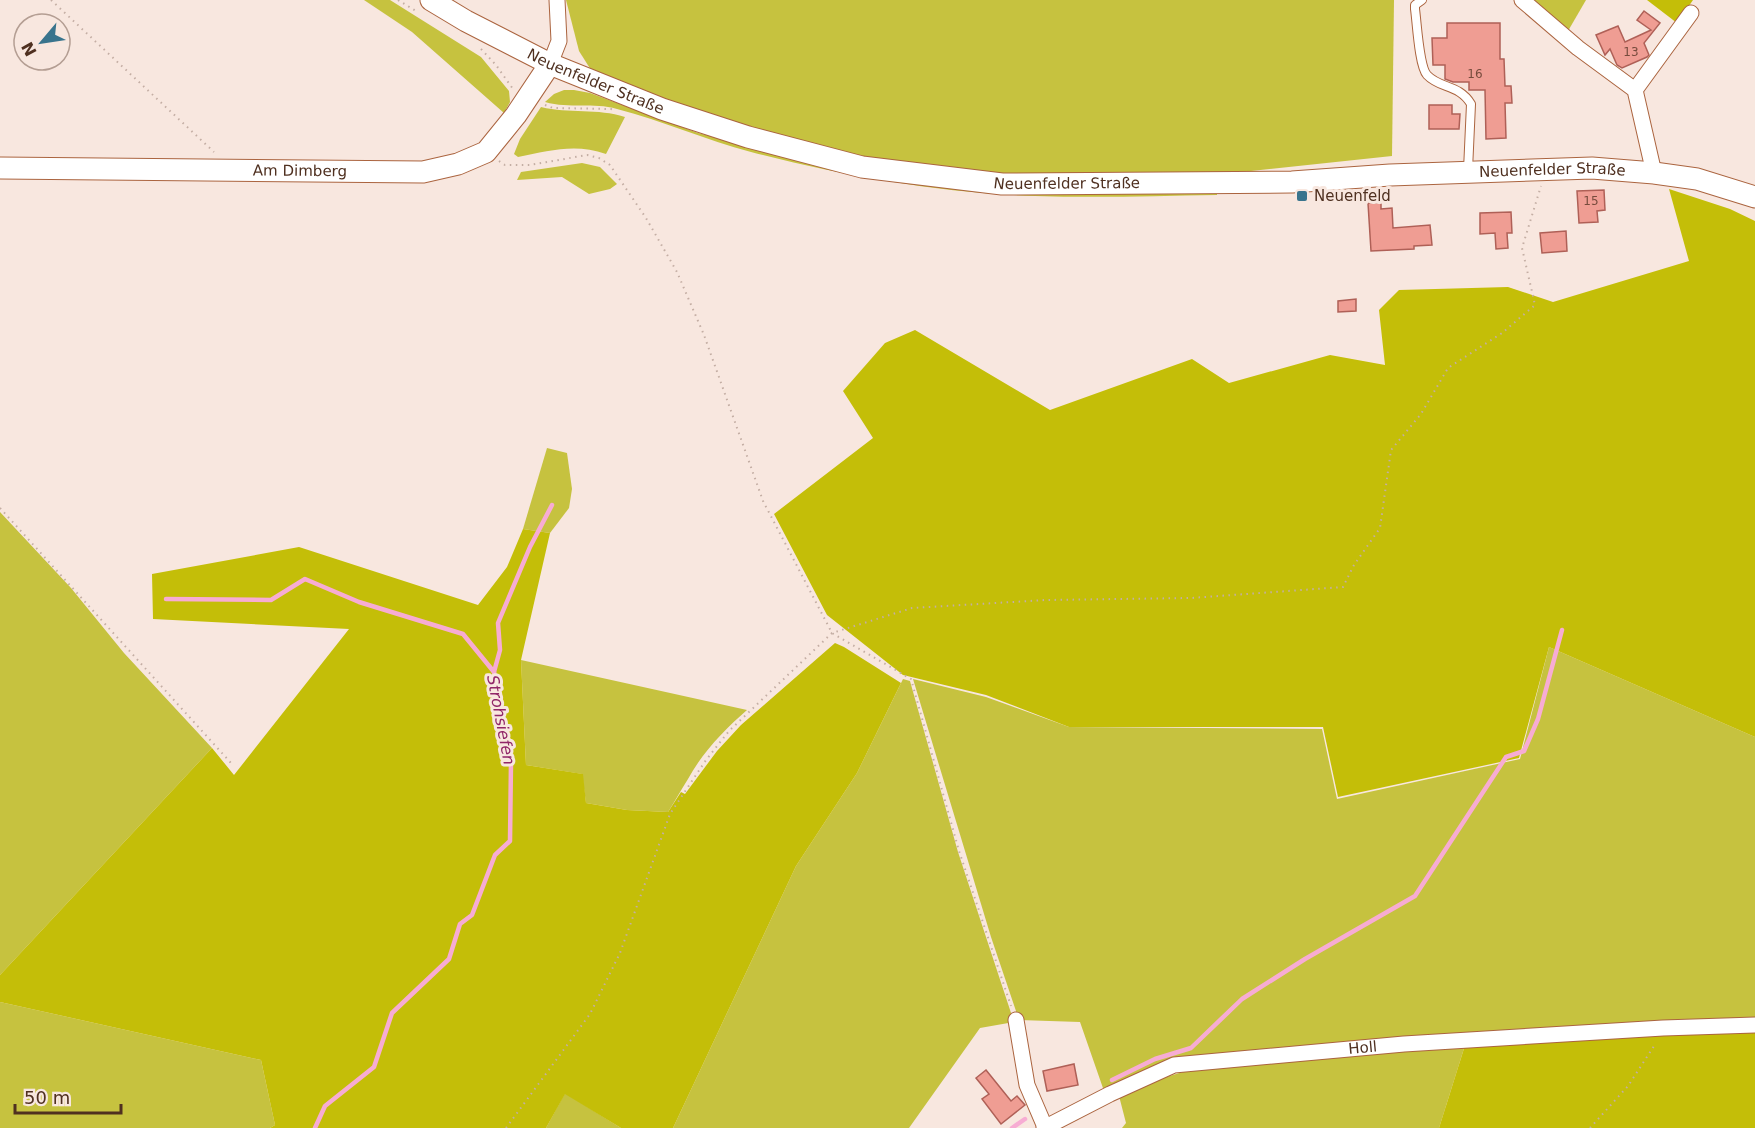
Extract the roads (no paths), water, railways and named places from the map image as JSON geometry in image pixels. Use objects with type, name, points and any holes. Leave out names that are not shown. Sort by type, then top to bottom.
[{"type":"main road","name":"Neuenfelder Straße","points":[[424,6],[466,21],[550,64],[662,108],[748,137],[862,166],[1002,184],[1292,182],[1592,168],[1697,179],[1755,197]]},
{"type":"main road","name":"Am Dimberg","points":[[0,168],[423,172],[458,164],[486,153],[508,127],[550,64]]},
{"type":"street","points":[[550,64],[559,41],[557,0]]},
{"type":"street","points":[[1522,0],[1578,48],[1635,90],[1654,173]]},
{"type":"street","points":[[1635,90],[1691,13]]},
{"type":"street","name":"Holl","points":[[1016,1020],[1027,1084],[1044,1127],[1174,1065],[1404,1044],[1663,1028],[1755,1025]]},
{"type":"lane","points":[[1422,0],[1415,5],[1422,65],[1427,75],[1435,81],[1459,90],[1471,104],[1468,172]]},
{"type":"waterway","points":[[494,672],[500,650],[498,623],[530,547],[552,505]]},
{"type":"waterway","name":"Strohsiefen","points":[[166,599],[271,600],[305,579],[359,602],[463,634],[494,672],[511,762],[510,841],[495,855],[472,915],[460,924],[449,959],[392,1013],[374,1067],[325,1106],[315,1128]]},
{"type":"waterway","points":[[1112,1080],[1155,1059],[1191,1048],[1242,999],[1305,959],[1415,896],[1506,757],[1524,751],[1538,719],[1562,630]]},
{"type":"waterway","points":[[1012,1128],[1025,1119]]},
{"type":"place","name":"Neuenfeld","points":[[1302,196]]}]
